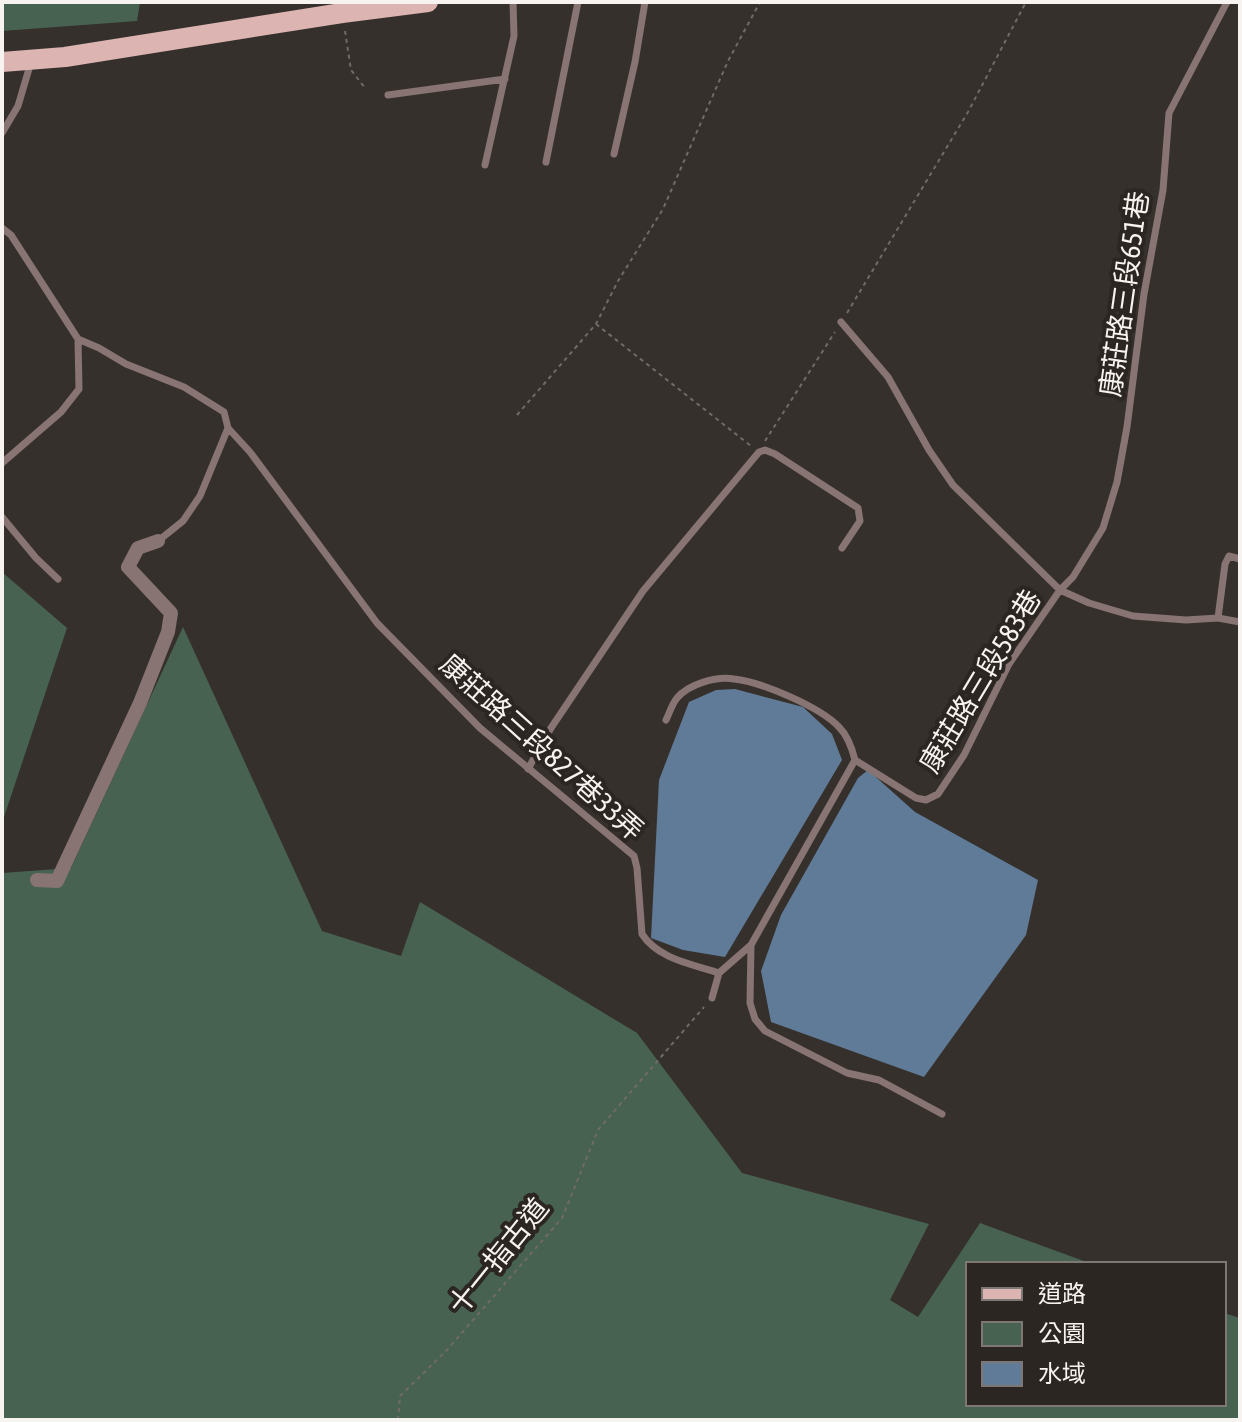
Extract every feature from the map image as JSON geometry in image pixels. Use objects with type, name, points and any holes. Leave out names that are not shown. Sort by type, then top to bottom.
[{"type":"main road","points":[[2,48],[108,39],[322,2]]},
{"type":"main road","points":[[2,62],[65,57],[428,2]]},
{"type":"street","points":[[37,880],[57,881],[140,703],[168,632],[171,613],[128,567],[138,548],[158,541]]},
{"type":"lane","points":[[485,165],[514,36],[513,2]]},
{"type":"lane","points":[[546,162],[578,2]]},
{"type":"lane","points":[[614,154],[645,2]]},
{"type":"lane","name":"康莊路三段651巷","points":[[1060,590],[1073,577],[1103,528],[1117,482],[1144,294],[1163,190],[1169,113],[1227,2]]},
{"type":"lane","points":[[2,133],[18,106],[32,60]]},
{"type":"lane","points":[[388,95],[505,79]]},
{"type":"lane","points":[[2,228],[11,235],[78,339],[79,389],[61,412],[2,463]]},
{"type":"lane","points":[[841,322],[888,377],[929,450],[953,485],[1060,590]]},
{"type":"lane","name":"康莊路三段827巷33弄","points":[[78,339],[126,364],[184,387],[224,412],[228,428],[250,452],[377,623],[480,728],[634,856],[642,934],[656,951],[719,973]]},
{"type":"lane","points":[[158,541],[183,521],[200,496],[228,428]]},
{"type":"lane","points":[[528,769],[551,728],[643,591],[759,452],[765,450],[775,454],[858,508],[860,521],[842,548]]},
{"type":"lane","points":[[2,517],[58,579]]},
{"type":"lane","points":[[1218,618],[1225,564],[1229,556],[1240,559]]},
{"type":"lane","name":"康莊路三段583巷","points":[[855,760],[916,798],[926,800],[938,794],[964,755],[1009,664],[1060,590],[1089,603],[1133,616],[1186,620],[1218,618],[1240,622]]},
{"type":"lane","points":[[666,720],[677,698],[697,685],[733,678],[794,699],[824,714],[841,728],[855,760],[751,945],[719,973],[712,998]]},
{"type":"lane","points":[[751,945],[750,1003],[755,1019],[765,1031],[847,1073],[879,1080],[942,1114]]},
{"type":"path","points":[[517,415],[596,324],[618,281],[663,209],[728,61],[760,2]]},
{"type":"path","points":[[596,324],[759,452],[968,112],[1026,2]]},
{"type":"path","points":[[342,13],[351,70],[365,88]]},
{"type":"path","name":"十一指古道","points":[[398,1420],[400,1396],[446,1351],[562,1218],[598,1130],[712,998]]},
{"type":"green space","points":[[2,2],[140,2],[137,21],[2,31]]},
{"type":"green space","points":[[2,572],[67,628],[2,823]]},
{"type":"green space","points":[[183,627],[322,931],[401,956],[420,902],[637,1033],[742,1173],[929,1224],[890,1300],[918,1317],[980,1223],[1087,1262],[966,1262],[966,1406],[1226,1406],[1226,1314],[1240,1318],[1240,1420],[2,1420],[2,873],[71,868]]},
{"type":"water","points":[[735,689],[803,707],[832,734],[842,760],[725,957],[683,950],[651,938],[659,780],[689,702],[716,690]]},
{"type":"water","points":[[868,770],[915,812],[1038,880],[1026,935],[924,1077],[771,1022],[761,971],[781,915],[858,778]]}]
